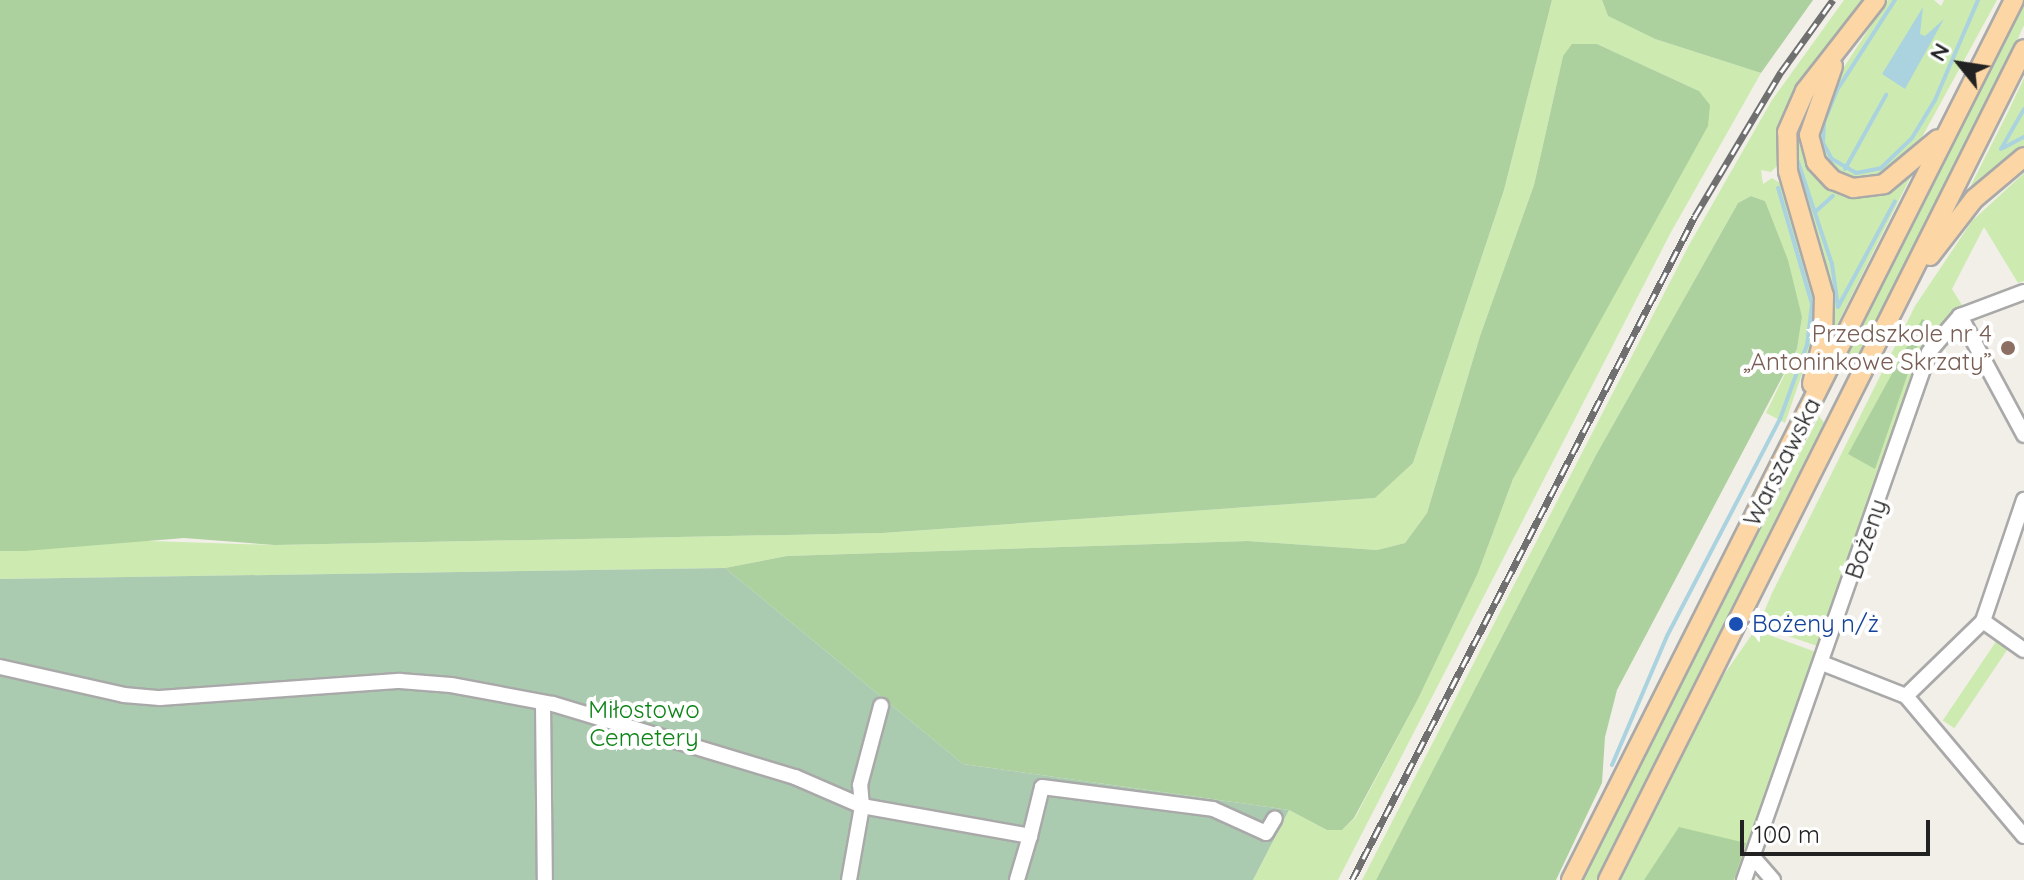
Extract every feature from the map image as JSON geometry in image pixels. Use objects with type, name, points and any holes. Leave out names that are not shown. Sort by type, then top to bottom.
[{"type":"main road","points":[[1786,455],[1811,387],[1825,317],[1819,268],[1788,171],[1787,132],[1805,91],[1876,0]]},
{"type":"main road","name":"Warszawska","points":[[1571,880],[2014,0]]},
{"type":"main road","points":[[1854,30],[1811,121],[1811,149],[1828,176],[1853,188],[1889,181],[1927,150],[1959,111]]},
{"type":"main road","name":"Warszawska","points":[[1608,880],[2024,49]]},
{"type":"main road","points":[[1900,297],[1974,199],[2024,157]]},
{"type":"street","name":"Bożeny","points":[[1744,880],[1921,372],[1937,339],[1960,316],[2024,292]]},
{"type":"street","points":[[1960,316],[2024,435]]},
{"type":"street","points":[[1906,696],[1983,621],[2024,500]]},
{"type":"street","points":[[1983,621],[2024,650]]},
{"type":"street","points":[[1822,663],[1906,696],[2024,836]]},
{"type":"street","points":[[0,667],[124,695],[160,698],[400,681],[451,685],[543,703],[732,757],[862,806],[1030,836]]},
{"type":"street","points":[[543,703],[545,880]]},
{"type":"street","points":[[849,880],[862,806],[860,785],[881,706]]},
{"type":"street","points":[[1017,880],[1042,787],[1213,809],[1266,833],[1275,818]]},
{"type":"street","points":[[1752,856],[1773,880]]},
{"type":"green space","points":[[0,0],[1552,0],[1504,190],[1413,463],[1375,498],[883,533],[275,545],[184,538],[0,551]]},
{"type":"green space","points":[[1552,0],[1602,0],[1608,16],[1655,39],[1761,73],[1670,234],[1338,880],[1253,880],[1289,810],[1327,830],[1342,830],[1355,818],[1418,699],[1478,573],[1513,479],[1699,91],[1597,44],[1563,56],[1534,185],[1480,336],[1427,513],[1405,543],[1377,550],[1248,541],[787,556],[725,568],[0,579],[0,551],[119,540],[275,545],[883,533],[1374,498],[1413,463],[1504,190]]},
{"type":"green space","points":[[1602,0],[1813,0],[1761,73],[1655,39],[1608,16]]},
{"type":"green space","points":[[1844,0],[1866,0],[1793,92],[1780,127],[1778,165],[1771,172],[1761,170],[1763,184],[1772,178],[1783,185],[1816,286],[1817,331],[1785,423],[1766,413],[1797,349],[1802,317],[1765,201],[1751,196],[1738,203],[1596,455],[1376,880],[1362,880],[1689,245],[1772,100]]},
{"type":"green space","points":[[1888,0],[1934,0],[1941,6],[1944,0],[1997,0],[1921,139],[1886,172],[1864,179],[1845,176],[1823,156],[1818,127],[1836,79]]},
{"type":"green space","points":[[2024,1],[2024,25],[2006,65],[1854,368],[1846,371],[1843,362]]},
{"type":"green space","points":[[1572,44],[1597,44],[1699,91],[1710,105],[1708,126],[1513,479],[1478,573],[1418,699],[1354,818],[1342,830],[1327,830],[1289,810],[963,764],[725,568],[787,556],[1248,541],[1377,550],[1405,543],[1427,513],[1480,336],[1534,185],[1563,56]]},
{"type":"green space","points":[[2024,78],[2024,149],[1965,197],[2008,112]]},
{"type":"green space","points":[[1802,118],[1801,142],[1808,164],[1834,190],[1854,196],[1880,194],[1912,174],[1832,335],[1830,280],[1797,176],[1793,140]]},
{"type":"green space","points":[[2024,173],[2024,281],[2018,283],[1984,227],[1952,289],[1962,305],[1929,342],[1823,648],[1765,628],[1768,615],[1764,612],[1772,593],[1915,306],[1972,221]]},
{"type":"green space","points":[[1751,196],[1765,201],[1788,260],[1802,317],[1797,349],[1617,690],[1605,737],[1602,783],[1556,880],[1376,880],[1596,455],[1738,203]]},
{"type":"green space","points":[[1922,319],[1926,321],[1875,469],[1848,454]]},
{"type":"green space","points":[[1819,416],[1826,425],[1600,880],[1579,880]]},
{"type":"green space","name":"Miłostowo Cemetery","points":[[725,568],[963,764],[1289,810],[1253,880],[0,880],[0,579]]},
{"type":"green space","points":[[1755,630],[1816,652],[1738,880],[1616,880],[1709,696]]},
{"type":"green space","points":[[1997,640],[2009,648],[1954,728],[1943,720]]},
{"type":"green space","points":[[1679,827],[1746,843],[1734,880],[1644,880]]},
{"type":"water","points":[[1923,7],[1920,34],[1925,36],[1944,19],[1905,89],[1882,74]]},
{"type":"waterway","points":[[1895,0],[1837,90],[1824,123],[1823,143],[1832,159],[1856,173],[1881,168],[1912,138],[1935,100],[1978,0]]},
{"type":"waterway","points":[[1845,169],[1886,95]]},
{"type":"waterway","points":[[2001,149],[2024,109]]},
{"type":"waterway","points":[[2003,148],[2024,137]]},
{"type":"waterway","points":[[1798,162],[1832,264],[1838,307],[1895,201]]},
{"type":"waterway","points":[[1612,765],[1667,636],[1780,419],[1807,345],[1812,304],[1778,188]]},
{"type":"waterway","points":[[1815,212],[1833,196]]},
{"type":"railway","points":[[1352,880],[1695,216],[1781,72],[1833,0]]},
{"type":"place","name":"Przedszkole nr 4 „Antoninkowe Skrzaty”","points":[[2008,348]]},
{"type":"place","name":"Bożeny n/ż","points":[[1736,624]]}]
